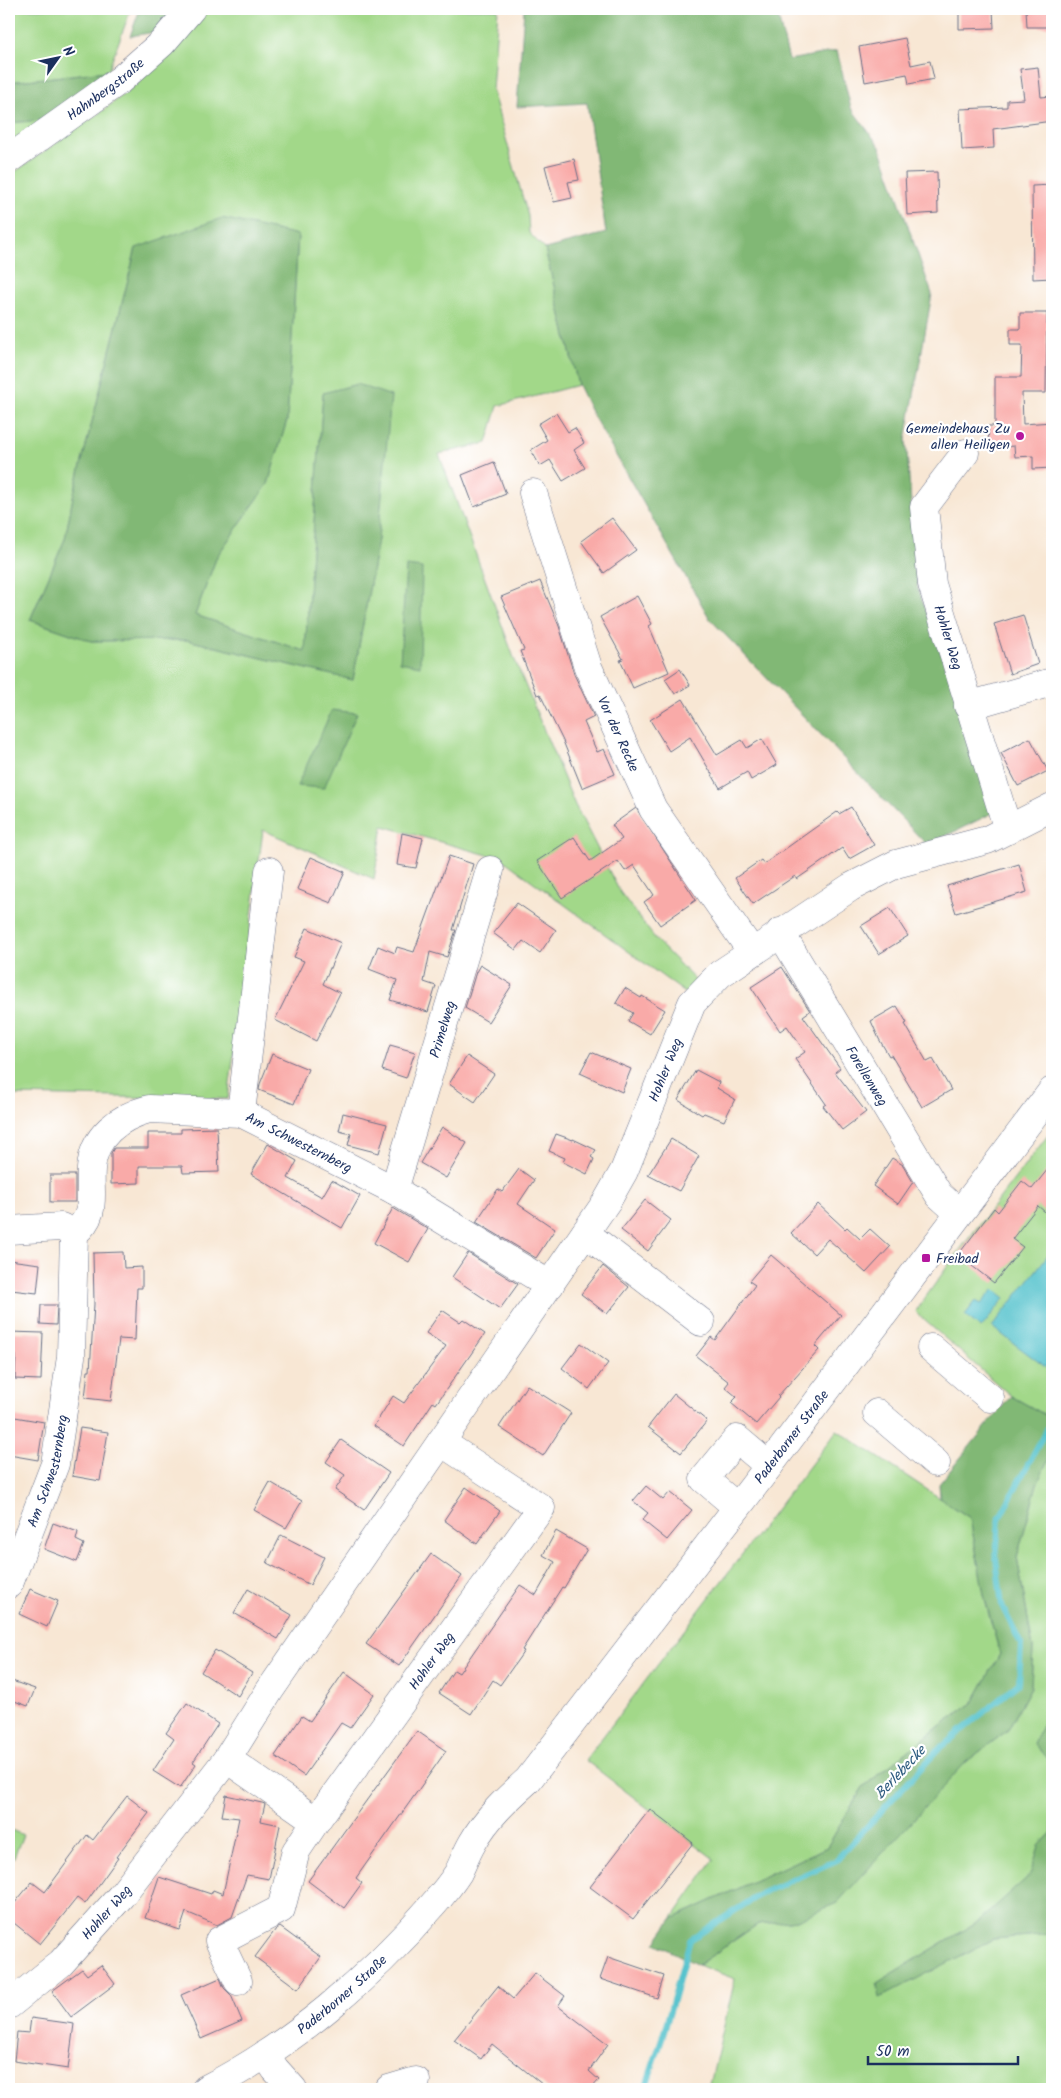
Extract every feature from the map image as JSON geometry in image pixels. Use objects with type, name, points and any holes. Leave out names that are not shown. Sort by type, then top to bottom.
[{"type":"street","name":"Hahnbergstraße","points":[[9,159],[120,80],[162,43],[192,9]]},
{"type":"street","name":"Hohler Weg","points":[[965,453],[924,507],[932,584],[968,706],[1008,830]]},
{"type":"street","name":"Vor der Recke","points":[[533,493],[588,667],[653,809],[752,952]]},
{"type":"street","points":[[968,706],[1052,682]]},
{"type":"street","name":"Hohler Weg","points":[[9,2005],[61,1963],[121,1896],[227,1759],[270,1690],[607,1200],[624,1171],[692,1003],[720,974],[780,932],[851,887],[896,864],[987,840],[1052,807]]},
{"type":"street","name":"Primelweg","points":[[394,1190],[490,870]]},
{"type":"street","points":[[241,1113],[269,871]]},
{"type":"street","name":"Forellenweg","points":[[780,932],[940,1195],[959,1213]]},
{"type":"street","name":"Paderborner Straße","points":[[206,2089],[266,2055],[322,2012],[377,1963],[432,1906],[457,1874],[473,1841],[499,1805],[528,1780],[738,1507],[1052,1091]]},
{"type":"street","name":"Am Schwesternberg","points":[[9,1584],[54,1464],[71,1358],[74,1233],[84,1226],[91,1209],[91,1167],[96,1146],[105,1134],[120,1120],[134,1113],[149,1109],[241,1113],[394,1190],[550,1285]]},
{"type":"street","points":[[9,1230],[60,1227],[74,1233]]},
{"type":"street","points":[[585,1233],[701,1322]]},
{"type":"street","points":[[931,1348],[990,1398]]},
{"type":"street","points":[[877,1413],[936,1463]]},
{"type":"street","points":[[738,1507],[704,1479],[737,1440],[769,1466]]},
{"type":"street","name":"Hohler Weg","points":[[316,1821],[540,1508],[441,1442]]},
{"type":"street","points":[[227,1759],[316,1821],[296,1851],[281,1909],[219,1941],[238,1981]]},
{"type":"street","points":[[266,2055],[275,2069],[293,2089]]},
{"type":"street","points":[[389,2089],[416,2081],[412,2089]]},
{"type":"green space","points":[[9,9],[131,9],[108,71],[9,82]]},
{"type":"green space","points":[[140,9],[178,9],[163,31],[130,36]]},
{"type":"green space","points":[[202,9],[303,9],[326,15],[369,15],[369,9],[498,9],[492,90],[528,216],[529,233],[545,249],[578,385],[498,406],[487,443],[439,454],[514,658],[575,805],[620,892],[657,941],[698,983],[688,995],[502,859],[383,826],[374,879],[263,830],[228,1099],[9,1095],[9,176],[105,109],[139,82]],"holes":[[[298,235],[287,420],[268,484],[217,556],[195,615],[305,652],[323,393],[390,396],[378,539],[353,680],[187,640],[91,641],[30,620],[65,539],[73,497],[136,248]]]},
{"type":"green space","points":[[524,9],[776,9],[789,60],[837,51],[851,108],[880,147],[932,294],[906,440],[918,590],[999,810],[927,845],[710,619],[591,412],[578,385],[545,249],[606,233],[587,103],[517,107]]},
{"type":"green space","points":[[108,71],[53,119],[9,123],[9,82]]},
{"type":"green space","points":[[53,119],[9,148],[9,123]]},
{"type":"green space","points":[[222,218],[298,235],[287,420],[268,484],[217,556],[195,615],[305,651],[323,393],[357,384],[391,396],[378,539],[353,680],[187,640],[91,641],[30,620],[65,539],[73,497],[136,248]]},
{"type":"green space","points":[[406,566],[422,568],[420,666],[400,662]]},
{"type":"green space","points":[[332,710],[357,713],[324,788],[297,786]]},
{"type":"green space","points":[[1052,1130],[1052,1404],[1047,1416],[1011,1396],[915,1312],[952,1260]]},
{"type":"green space","points":[[1011,1396],[1047,1416],[1052,1404],[1052,1451],[1037,1484],[1017,1557],[1033,1648],[1031,1687],[1008,1730],[966,1762],[837,1903],[797,1920],[758,1924],[698,1965],[655,1943],[672,1919],[827,1847],[863,1787],[941,1725],[973,1703],[1000,1654],[984,1595],[970,1518],[940,1498],[939,1484]]},
{"type":"green space","points":[[837,1430],[970,1518],[986,1604],[1000,1654],[973,1703],[941,1725],[863,1787],[827,1847],[672,1919],[714,1859],[585,1760]]},
{"type":"green space","points":[[1052,1451],[1052,1707],[1034,1743],[1052,1764],[1052,1832],[1039,1846],[1031,1875],[980,1920],[877,1983],[881,1997],[993,1939],[1052,1934],[1052,2089],[709,2089],[735,1979],[698,1965],[758,1924],[797,1920],[966,1762],[1008,1730],[1031,1687],[1033,1648],[1017,1557],[1037,1484]]},
{"type":"green space","points":[[1052,1707],[1052,1764],[1033,1743]]},
{"type":"green space","points":[[9,1829],[23,1835],[9,1869]]},
{"type":"green space","points":[[1052,1832],[1052,1934],[993,1939],[880,1998],[877,1983],[980,1920],[1030,1875],[1039,1846]]},
{"type":"water","points":[[1052,1250],[1052,1372],[992,1327]]},
{"type":"water","points":[[994,1289],[1005,1298],[981,1328],[965,1315],[976,1301],[981,1304]]},
{"type":"building","points":[[959,9],[993,9],[994,28],[959,29]]},
{"type":"building","points":[[1026,9],[1052,9],[1052,27],[1027,27]]},
{"type":"building","points":[[905,38],[911,65],[930,61],[934,79],[909,84],[907,74],[865,82],[859,47]]},
{"type":"building","points":[[1038,67],[1041,97],[1052,96],[1052,121],[993,129],[994,148],[962,150],[960,109],[1007,107],[1007,100],[1024,99],[1020,69]]},
{"type":"building","points":[[574,159],[579,180],[568,182],[572,198],[554,202],[545,166]]},
{"type":"building","points":[[937,172],[938,213],[907,215],[905,173]]},
{"type":"building","points":[[1052,185],[1052,278],[1033,279],[1032,186]]},
{"type":"building","points":[[1020,313],[1047,313],[1046,393],[1022,393],[1023,424],[1052,422],[1052,468],[1033,469],[1033,456],[1015,457],[1014,446],[989,448],[988,426],[995,426],[995,377],[1021,377],[1022,345],[1010,345],[1010,329],[1020,329]]},
{"type":"building","points":[[556,413],[568,432],[575,428],[584,443],[574,450],[585,468],[563,481],[550,460],[540,466],[531,450],[547,440],[538,424]]},
{"type":"building","points":[[494,462],[506,494],[474,507],[462,475]]},
{"type":"building","points":[[612,518],[636,550],[604,573],[581,541]]},
{"type":"building","points":[[540,581],[559,626],[574,674],[594,717],[584,722],[597,752],[604,749],[615,774],[582,788],[563,741],[540,694],[537,695],[520,651],[524,650],[501,597]]},
{"type":"building","points":[[637,596],[652,624],[649,626],[669,672],[633,688],[620,660],[623,659],[600,617]]},
{"type":"building","points":[[1023,615],[1038,664],[1010,674],[994,624]]},
{"type":"building","points":[[680,669],[690,685],[675,694],[665,679]]},
{"type":"building","points":[[683,699],[717,755],[742,740],[747,748],[762,739],[777,765],[751,780],[747,772],[720,788],[690,737],[669,751],[650,720]]},
{"type":"building","points":[[1030,738],[1048,771],[1018,786],[1001,753]]},
{"type":"building","points":[[851,807],[874,845],[849,859],[842,848],[797,879],[795,876],[753,904],[735,878],[761,860],[764,864],[837,812],[839,814]]},
{"type":"building","points":[[636,808],[696,900],[660,925],[644,902],[654,895],[634,865],[625,871],[618,861],[562,898],[537,861],[574,837],[590,861],[622,839],[612,825]]},
{"type":"building","points":[[402,833],[423,838],[416,868],[397,865]]},
{"type":"building","points":[[449,856],[473,864],[447,957],[430,952],[424,982],[436,986],[428,1012],[390,1000],[397,980],[369,969],[378,946],[395,953],[397,947],[414,952]]},
{"type":"building","points":[[311,857],[345,872],[331,903],[297,889]]},
{"type":"building","points":[[1019,864],[1027,892],[956,913],[947,886]]},
{"type":"building","points":[[517,903],[556,930],[540,953],[523,941],[516,950],[493,933]]},
{"type":"building","points":[[890,908],[908,936],[879,954],[861,926]]},
{"type":"building","points":[[307,928],[341,943],[323,984],[340,993],[316,1041],[275,1020],[304,961],[294,957]]},
{"type":"building","points":[[480,965],[512,985],[488,1022],[465,1008]]},
{"type":"building","points":[[782,967],[810,1011],[803,1016],[840,1068],[835,1072],[866,1112],[842,1130],[823,1106],[826,1104],[795,1059],[805,1052],[787,1026],[780,1031],[751,987]]},
{"type":"building","points":[[625,988],[665,1010],[650,1034],[628,1021],[633,1013],[616,1003]]},
{"type":"building","points":[[897,1006],[927,1062],[933,1059],[951,1090],[922,1107],[891,1055],[889,1056],[871,1021]]},
{"type":"building","points":[[390,1045],[415,1052],[406,1078],[382,1070]]},
{"type":"building","points":[[591,1052],[631,1069],[622,1092],[580,1073]]},
{"type":"building","points":[[272,1054],[308,1069],[294,1104],[259,1090]]},
{"type":"building","points":[[467,1056],[494,1074],[475,1102],[449,1084]]},
{"type":"building","points":[[696,1070],[719,1082],[717,1088],[735,1099],[724,1121],[704,1113],[702,1115],[678,1100]]},
{"type":"building","points":[[343,1113],[387,1124],[379,1153],[348,1145],[351,1134],[339,1131]]},
{"type":"building","points":[[442,1127],[467,1143],[446,1178],[420,1163]]},
{"type":"building","points":[[217,1128],[219,1172],[183,1173],[182,1166],[139,1166],[139,1183],[111,1184],[111,1153],[114,1148],[148,1148],[148,1133],[181,1133],[181,1129]]},
{"type":"building","points":[[556,1134],[573,1139],[596,1150],[591,1157],[594,1159],[587,1174],[563,1162],[565,1158],[549,1151]]},
{"type":"building","points":[[671,1139],[699,1156],[679,1191],[648,1175]]},
{"type":"building","points":[[268,1144],[297,1161],[288,1178],[322,1197],[332,1180],[360,1196],[342,1228],[251,1174]]},
{"type":"building","points":[[892,1158],[903,1165],[913,1182],[898,1204],[873,1186]]},
{"type":"building","points":[[1052,1164],[1052,1218],[1038,1206],[1012,1239],[1023,1247],[994,1283],[958,1255],[994,1208],[998,1212],[1022,1181],[1032,1189]]},
{"type":"building","points":[[519,1169],[534,1180],[518,1204],[555,1229],[536,1258],[476,1222],[498,1189],[502,1192]]},
{"type":"building","points":[[50,1175],[75,1175],[75,1202],[50,1202]]},
{"type":"building","points":[[645,1200],[671,1220],[648,1251],[621,1230]]},
{"type":"building","points":[[818,1204],[845,1229],[847,1227],[860,1239],[870,1229],[890,1247],[866,1273],[828,1239],[814,1254],[791,1233]]},
{"type":"building","points":[[393,1208],[428,1229],[409,1262],[374,1243]]},
{"type":"building","points":[[123,1252],[124,1268],[142,1267],[142,1288],[137,1288],[135,1340],[119,1339],[111,1401],[85,1398],[88,1371],[90,1371],[94,1304],[93,1253]]},
{"type":"building","points":[[468,1253],[518,1284],[500,1309],[452,1277]]},
{"type":"building","points":[[771,1255],[841,1315],[815,1346],[819,1350],[756,1424],[731,1403],[737,1397],[725,1387],[729,1382],[696,1356],[711,1337],[715,1340],[755,1285],[749,1281]]},
{"type":"building","points":[[9,1260],[40,1264],[37,1293],[11,1290],[9,1286]]},
{"type":"building","points":[[603,1266],[629,1287],[607,1314],[581,1294]]},
{"type":"building","points":[[41,1305],[57,1305],[56,1325],[40,1324]]},
{"type":"building","points":[[442,1310],[460,1322],[463,1319],[485,1334],[436,1404],[433,1402],[404,1446],[374,1426],[393,1396],[404,1403],[446,1346],[426,1333]]},
{"type":"building","points":[[9,1332],[43,1333],[41,1380],[15,1379],[16,1355],[9,1355]]},
{"type":"building","points":[[581,1343],[608,1363],[589,1389],[562,1368]]},
{"type":"building","points":[[527,1385],[571,1413],[543,1456],[499,1427]]},
{"type":"building","points":[[674,1394],[707,1421],[681,1453],[648,1427]]},
{"type":"building","points":[[9,1416],[44,1422],[38,1460],[9,1455]]},
{"type":"building","points":[[80,1428],[108,1432],[100,1481],[72,1476]]},
{"type":"building","points":[[341,1440],[389,1473],[364,1510],[335,1490],[345,1475],[326,1462]]},
{"type":"building","points":[[270,1482],[302,1501],[286,1528],[254,1510]]},
{"type":"building","points":[[646,1486],[663,1500],[670,1492],[692,1510],[667,1540],[642,1520],[648,1513],[633,1501]]},
{"type":"building","points":[[466,1487],[500,1511],[477,1544],[444,1520]]},
{"type":"building","points":[[53,1523],[78,1532],[76,1540],[84,1544],[77,1562],[44,1549]]},
{"type":"building","points":[[556,1531],[587,1549],[564,1588],[562,1587],[522,1650],[524,1651],[500,1685],[493,1680],[471,1714],[439,1693],[454,1670],[459,1673],[520,1585],[536,1595],[555,1562],[543,1555]]},
{"type":"building","points":[[281,1535],[324,1557],[310,1585],[267,1563]]},
{"type":"building","points":[[431,1554],[462,1576],[399,1666],[366,1644]]},
{"type":"building","points":[[30,1589],[58,1601],[47,1627],[19,1614]]},
{"type":"building","points":[[248,1589],[292,1615],[278,1639],[234,1613]]},
{"type":"building","points":[[215,1650],[252,1673],[238,1696],[201,1672]]},
{"type":"building","points":[[344,1672],[374,1694],[350,1728],[341,1723],[304,1776],[275,1756],[302,1716],[310,1721]]},
{"type":"building","points":[[9,1680],[35,1689],[28,1706],[9,1699]]},
{"type":"building","points":[[187,1703],[218,1724],[193,1762],[196,1764],[180,1788],[153,1771],[174,1739],[166,1733]]},
{"type":"building","points":[[417,1731],[446,1751],[356,1878],[362,1883],[344,1908],[308,1881]]},
{"type":"building","points":[[226,1795],[265,1804],[261,1821],[280,1825],[269,1879],[247,1875],[232,1917],[217,1925],[186,1912],[180,1930],[145,1918],[159,1877],[211,1894],[213,1890],[223,1894],[239,1818],[222,1816]]},
{"type":"building","points":[[127,1796],[149,1813],[116,1857],[118,1858],[85,1904],[77,1898],[40,1944],[9,1919],[9,1910],[32,1882],[45,1892],[87,1835],[93,1840]]},
{"type":"building","points":[[650,1809],[693,1843],[633,1919],[590,1887]]},
{"type":"building","points":[[280,1927],[321,1957],[298,1989],[255,1957],[276,1929]]},
{"type":"building","points":[[608,1957],[664,1976],[657,1998],[600,1979]]},
{"type":"building","points":[[101,1965],[115,1984],[71,2017],[52,1991],[82,1969],[87,1975]]},
{"type":"building","points":[[535,1973],[565,1996],[558,2006],[608,2044],[589,2071],[599,2080],[591,2089],[548,2089],[492,2044],[481,2059],[454,2040],[498,1986],[513,1999]]},
{"type":"building","points":[[220,1978],[224,1988],[231,1995],[242,2021],[201,2039],[181,1995]]},
{"type":"building","points":[[31,2018],[74,2024],[68,2069],[14,2061],[17,2032],[29,2033]]},
{"type":"waterway","name":"Berlebecke","points":[[645,2089],[664,2032],[690,1940],[762,1893],[835,1861],[937,1751],[1019,1683],[1021,1644],[1002,1606],[996,1558],[999,1519],[1052,1419]]},
{"type":"place","name":"Gemeindehaus Zu allen Heiligen","points":[[1020,436]]},
{"type":"place","name":"Freibad","points":[[926,1258]]}]
